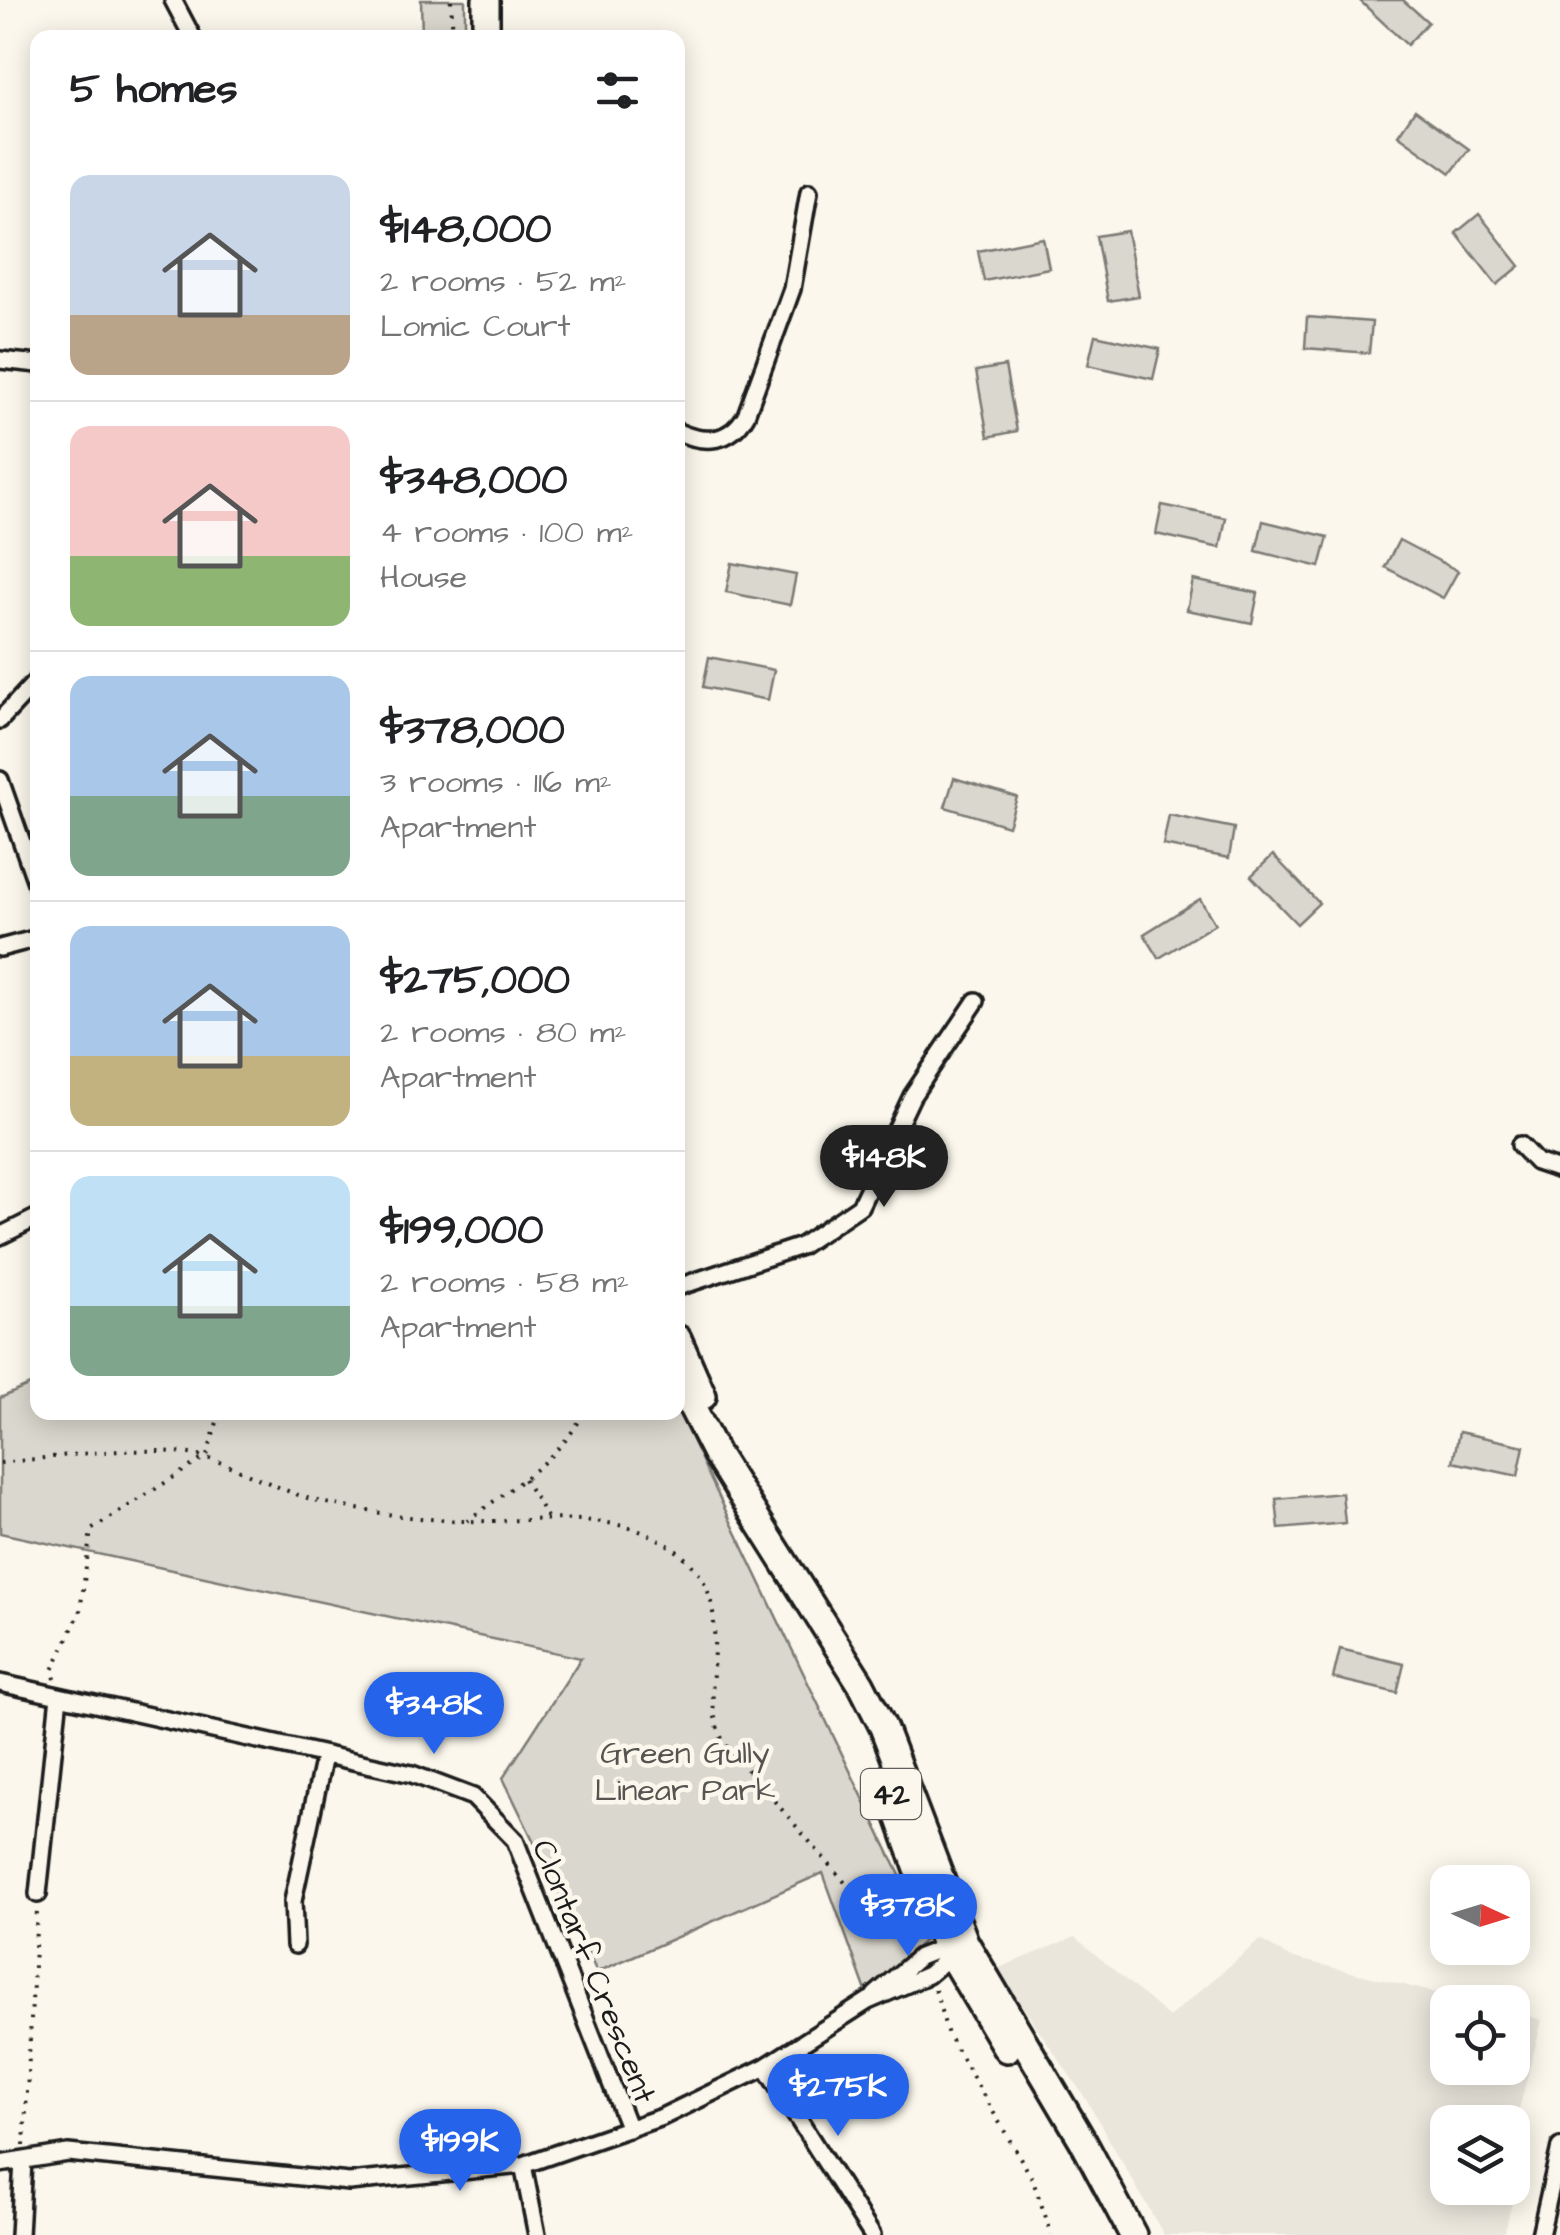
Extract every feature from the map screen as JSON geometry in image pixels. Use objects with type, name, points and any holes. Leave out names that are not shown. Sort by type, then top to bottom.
[{"type":"main road","points":[[486,0],[486,30]]},
{"type":"main road","name":"42","points":[[685,1355],[759,1519]]},
{"type":"main road","name":"42","points":[[685,1394],[716,1454],[825,1633],[954,1948],[1016,2064],[1108,2192],[1133,2235]]},
{"type":"street","points":[[172,0],[189,30]]},
{"type":"street","points":[[685,435],[699,440],[722,438],[732,433],[746,416],[792,289],[809,192]]},
{"type":"street","points":[[0,360],[30,363]]},
{"type":"street","points":[[0,720],[30,688]]},
{"type":"street","points":[[0,780],[30,865]]},
{"type":"street","points":[[0,948],[30,940]]},
{"type":"street","points":[[685,1286],[801,1246],[860,1206],[912,1096],[976,1000]]},
{"type":"street","points":[[1520,1145],[1536,1162],[1560,1170]]},
{"type":"street","points":[[0,1236],[30,1221]]},
{"type":"street","name":"Clontarf Crescent","points":[[0,1683],[446,1784],[473,1797],[499,1819],[515,1840],[629,2129]]},
{"type":"street","points":[[38,1894],[59,1696]]},
{"type":"street","points":[[296,1944],[293,1900],[324,1756]]},
{"type":"street","points":[[0,2164],[68,2153],[349,2182],[522,2165],[662,2117],[764,2067],[868,2001],[919,1957],[954,1948]]},
{"type":"street","points":[[868,2001],[928,1975],[954,1948]]},
{"type":"street","points":[[764,2067],[872,2235]]},
{"type":"street","points":[[1540,2235],[1560,2147]]},
{"type":"street","points":[[20,2235],[24,2161]]},
{"type":"street","points":[[522,2165],[537,2235]]},
{"type":"path","points":[[451,0],[453,30]]},
{"type":"path","points":[[59,1696],[53,1670],[80,1612],[91,1530],[207,1456],[218,1420]]},
{"type":"path","points":[[467,1521],[524,1479],[578,1420]]},
{"type":"path","points":[[0,1463],[139,1451],[207,1456],[306,1498],[403,1516],[467,1521],[547,1517],[624,1526],[668,1546],[694,1566],[708,1595],[713,1620],[714,1725],[725,1744],[860,1901],[882,1924],[916,1949],[919,1957]]},
{"type":"path","points":[[524,1479],[547,1517]]},
{"type":"path","points":[[24,2161],[38,1894]]},
{"type":"path","points":[[928,1975],[948,2035],[1032,2178],[1052,2235]]},
{"type":"shaded area","points":[[1075,1937],[1169,2017],[1260,1940],[1290,1957],[1430,1991],[1430,2085],[1525,2085],[1520,2105],[1430,2105],[1430,2205],[1511,2205],[1504,2235],[1164,2235],[1084,2096],[997,1969]]},
{"type":"shaded area","points":[[1530,2017],[1542,2020],[1530,2067]]},
{"type":"green space","points":[[421,0],[465,0],[465,30],[422,30]]},
{"type":"green space","points":[[1359,0],[1403,0],[1428,22],[1407,45]]},
{"type":"green space","points":[[1415,110],[1469,149],[1451,173],[1398,135]]},
{"type":"green space","points":[[1479,214],[1520,266],[1497,285],[1456,233]]},
{"type":"green space","points":[[1127,231],[1139,296],[1108,301],[1096,236]]},
{"type":"green space","points":[[1043,238],[1049,268],[984,281],[978,251]]},
{"type":"green space","points":[[1307,317],[1372,322],[1369,353],[1305,348]]},
{"type":"green space","points":[[1095,335],[1160,349],[1153,379],[1088,365]]},
{"type":"green space","points":[[1005,366],[1017,431],[988,437],[976,371]]},
{"type":"green space","points":[[1162,505],[1226,518],[1220,548],[1156,534]]},
{"type":"green space","points":[[1263,521],[1328,537],[1320,567],[1256,551]]},
{"type":"green space","points":[[1399,540],[1458,571],[1443,598],[1385,567]]},
{"type":"green space","points":[[732,563],[796,575],[790,605],[726,592]]},
{"type":"green space","points":[[1193,580],[1258,593],[1252,623],[1187,610]]},
{"type":"green space","points":[[709,657],[774,670],[768,700],[703,687]]},
{"type":"green space","points":[[954,778],[1017,797],[1008,826],[945,807]]},
{"type":"green space","points":[[1169,815],[1234,828],[1229,858],[1163,845]]},
{"type":"green space","points":[[1273,855],[1319,903],[1297,924],[1251,876]]},
{"type":"green space","points":[[1200,899],[1215,924],[1159,958],[1144,934]]},
{"type":"green space","name":"Green Gully Linear Park","points":[[30,1385],[30,1420],[682,1420],[929,1936],[866,1991],[823,1873],[597,1972],[503,1778],[581,1658],[0,1533],[0,1398]]},
{"type":"green space","points":[[1459,1432],[1524,1446],[1518,1476],[1453,1462]]},
{"type":"green space","points":[[1342,1493],[1345,1523],[1279,1529],[1276,1499]]},
{"type":"green space","points":[[1340,1649],[1404,1664],[1397,1693],[1333,1678]]}]
